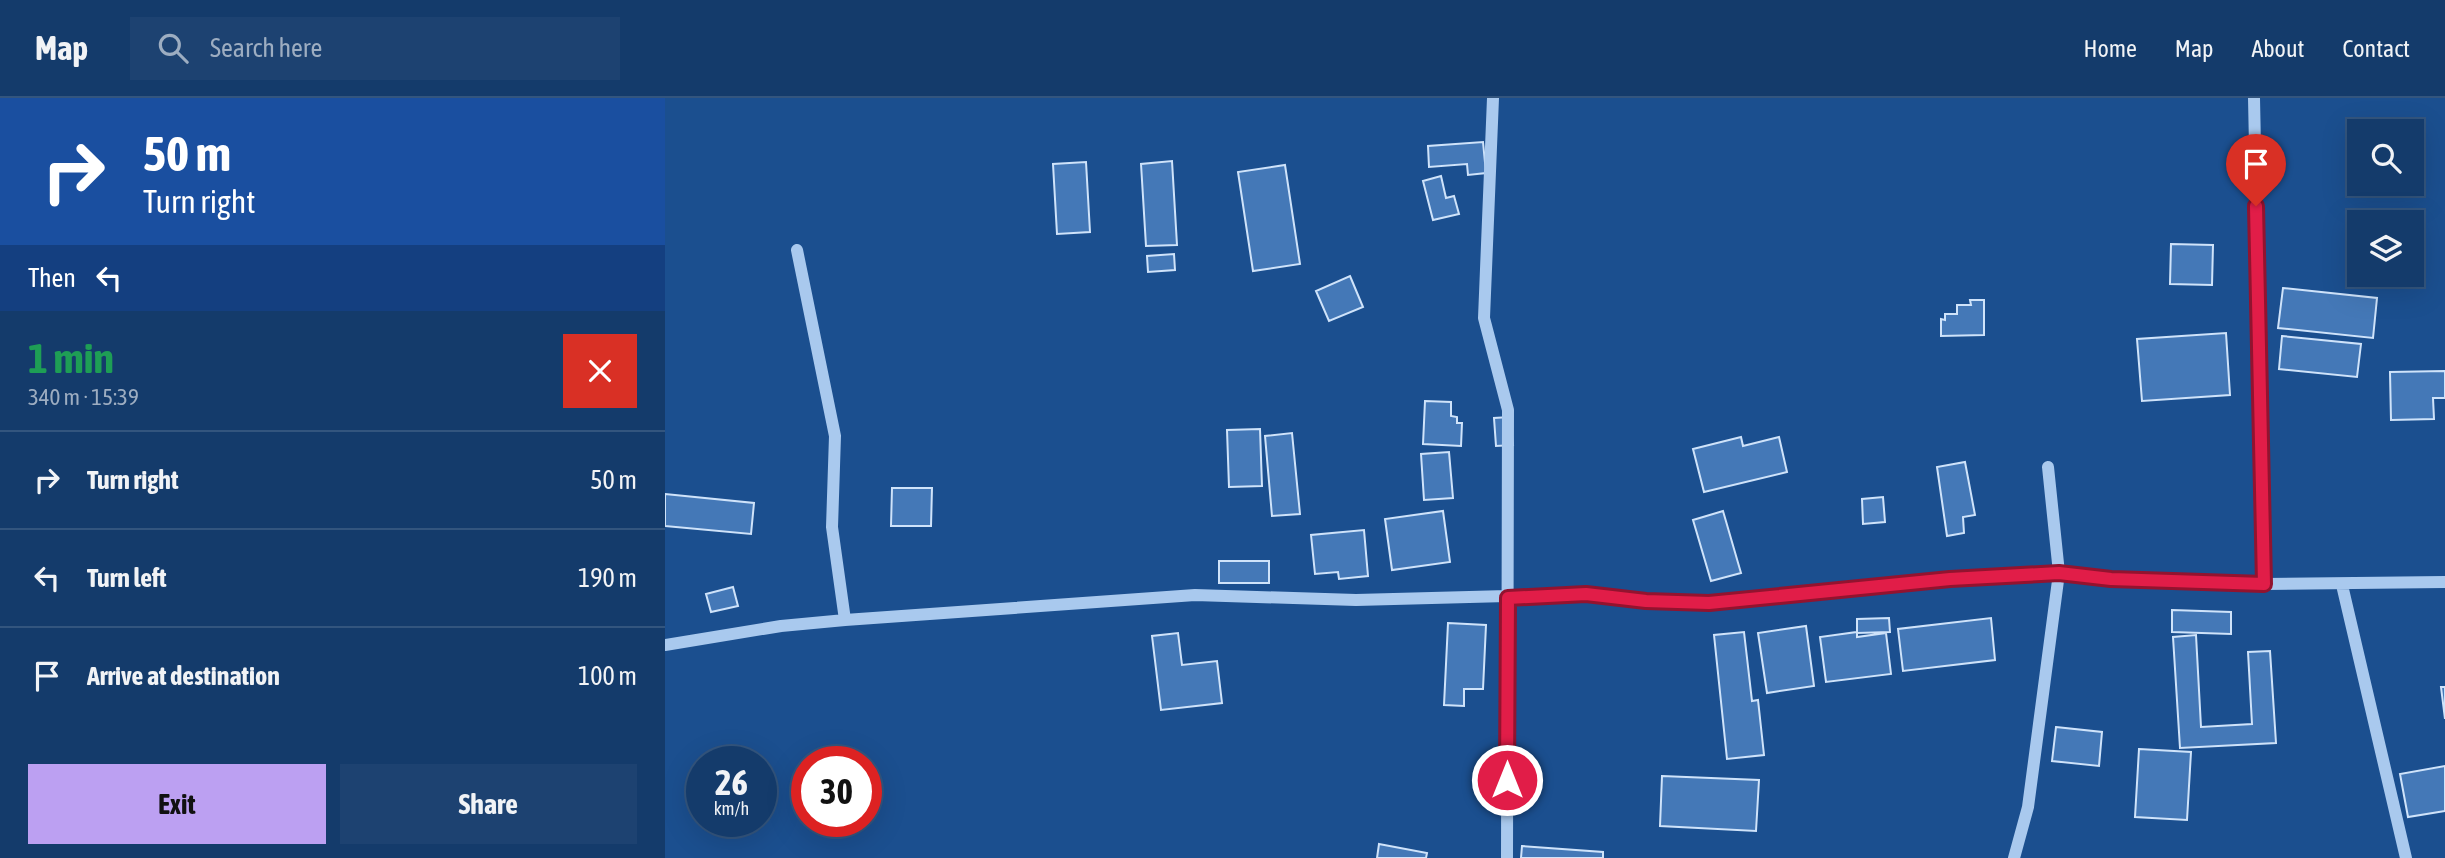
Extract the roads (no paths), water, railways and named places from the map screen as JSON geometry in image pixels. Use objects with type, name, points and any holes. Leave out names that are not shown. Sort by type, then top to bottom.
[{"type":"street","points":[[1493,98],[1484,318],[1508,410],[1507,858]]},
{"type":"street","points":[[2253,98],[2264,584]]},
{"type":"street","points":[[797,250],[835,436],[832,527],[845,620]]},
{"type":"street","points":[[2014,858],[2028,807],[2059,573],[2048,467]]},
{"type":"street","points":[[665,645],[781,626],[1195,595],[1356,600],[1586,594],[1646,601],[1709,603],[1950,579],[2059,573],[2111,579],[2264,584],[2445,582]]},
{"type":"street","points":[[2342,585],[2406,858]]}]
